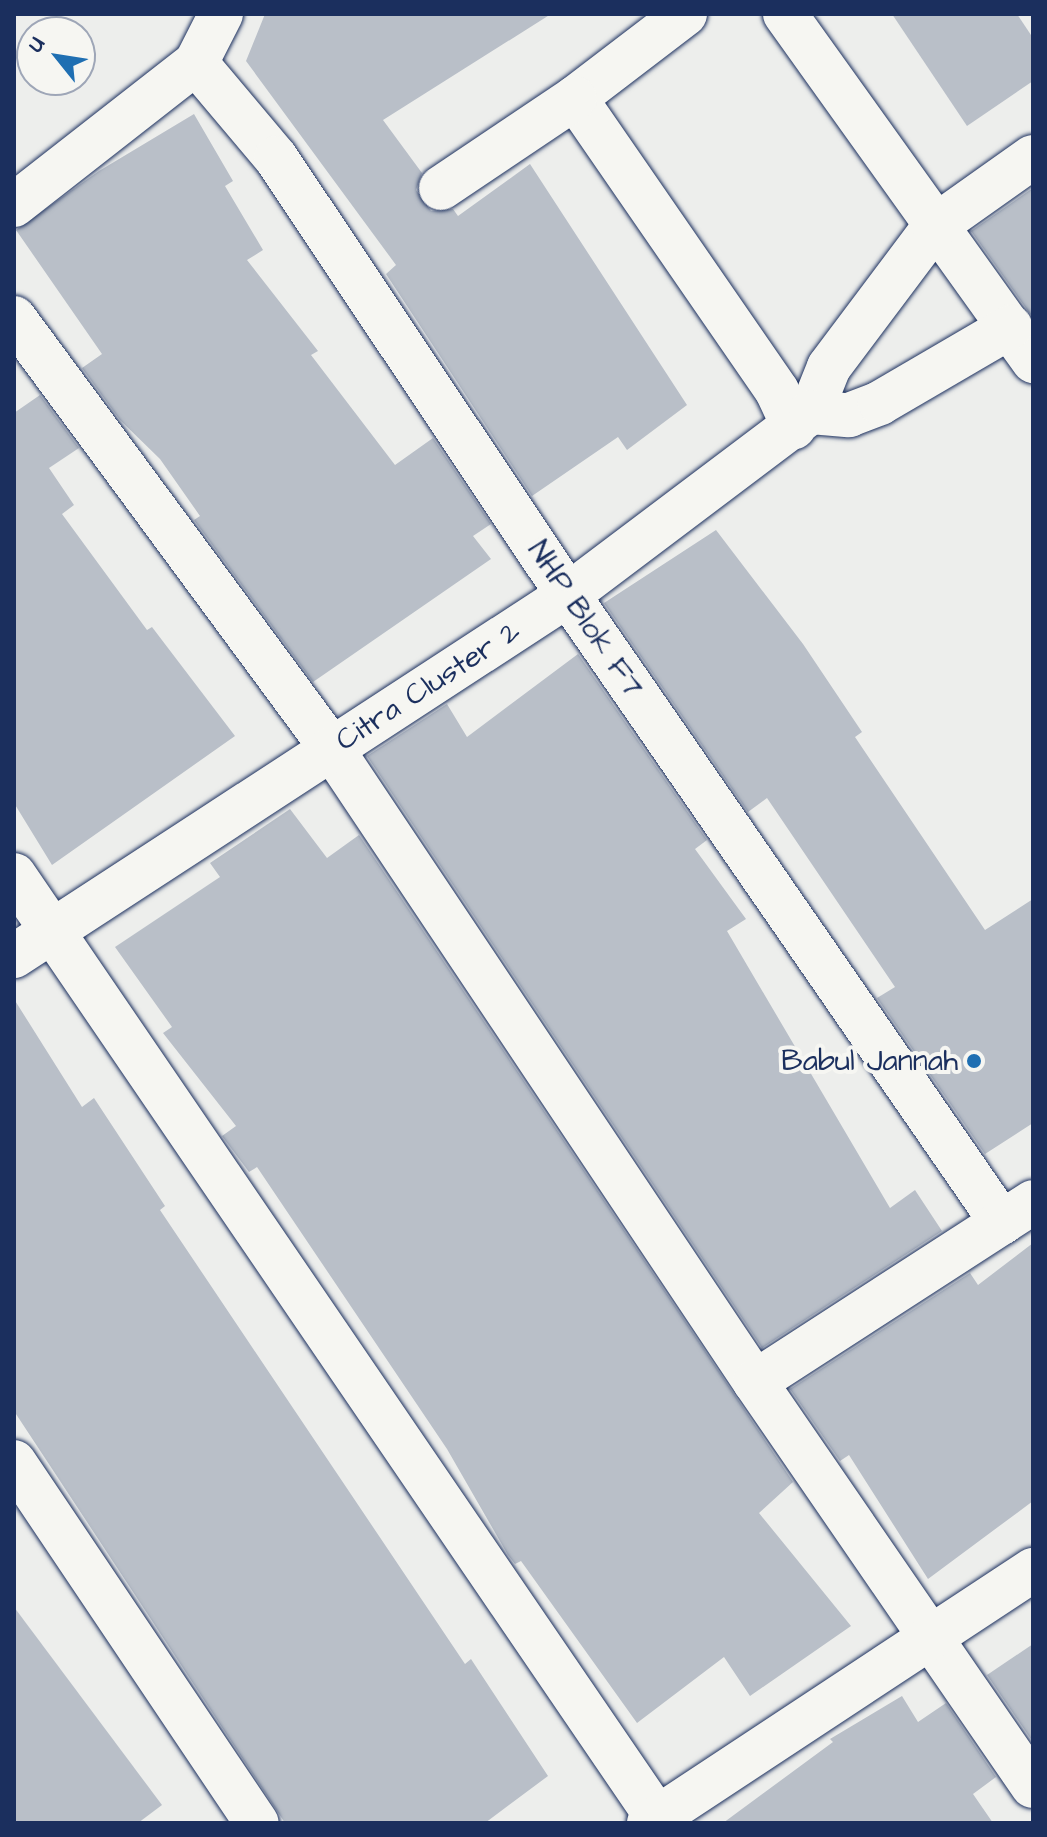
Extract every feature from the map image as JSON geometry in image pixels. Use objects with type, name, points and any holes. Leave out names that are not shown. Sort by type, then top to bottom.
[{"type":"street","points":[[14,205],[196,63],[221,14]]},
{"type":"street","points":[[441,188],[575,98],[685,14]]},
{"type":"street","points":[[785,14],[934,227],[1022,344],[849,415],[803,420]]},
{"type":"street","name":"NHP Blok F7","points":[[196,63],[276,158],[568,595],[1017,1213]]},
{"type":"street","points":[[575,98],[777,391],[803,420]]},
{"type":"street","points":[[803,420],[829,367],[934,227],[1033,157]]},
{"type":"street","points":[[14,318],[332,749],[755,1382],[1033,1786]]},
{"type":"street","name":"Citra Cluster 2","points":[[14,956],[51,929],[568,595],[803,420]]},
{"type":"street","points":[[14,875],[656,1821],[1033,1570]]},
{"type":"street","points":[[755,1382],[1017,1213]]},
{"type":"street","points":[[14,1462],[248,1819]]},
{"type":"building","points":[[265,14],[551,14],[383,120],[422,173],[416,190],[431,211],[453,209],[458,216],[530,164],[687,405],[627,450],[618,437],[532,496],[386,274],[396,265],[246,61]]},
{"type":"building","points":[[892,14],[1017,14],[1033,38],[1033,81],[967,126]]},
{"type":"building","points":[[194,114],[233,181],[225,186],[263,250],[247,260],[318,351],[311,355],[395,465],[433,438],[491,524],[473,536],[491,559],[313,682],[194,520],[200,516],[160,459],[120,420],[82,368],[102,354],[16,230],[99,171]]},
{"type":"building","points":[[1033,188],[1033,318],[971,231]]},
{"type":"building","points":[[40,395],[79,448],[49,468],[74,505],[62,514],[147,630],[152,627],[235,736],[52,865],[14,803],[14,413]]},
{"type":"building","points":[[716,530],[803,644],[862,732],[855,737],[985,930],[1033,899],[1033,1123],[985,1154],[877,998],[895,987],[767,798],[748,812],[604,603]]},
{"type":"building","points":[[578,654],[707,840],[695,849],[746,919],[727,931],[890,1208],[915,1190],[942,1231],[762,1348],[367,756],[447,704],[467,737]]},
{"type":"building","points":[[290,809],[327,858],[359,835],[793,1482],[759,1513],[851,1626],[750,1696],[724,1657],[637,1723],[521,1561],[515,1564],[508,1555],[447,1449],[257,1167],[249,1172],[222,1136],[236,1126],[163,1033],[172,1027],[115,947],[220,877],[210,863]]},
{"type":"building","points":[[14,999],[82,1107],[94,1098],[165,1206],[160,1210],[465,1664],[471,1659],[548,1776],[485,1823],[285,1823],[14,1411]]},
{"type":"building","points":[[1033,1243],[1033,1501],[928,1579],[849,1455],[840,1461],[790,1389],[970,1273],[978,1285]]},
{"type":"building","points":[[14,1607],[162,1805],[138,1823],[14,1823]]},
{"type":"building","points":[[1033,1644],[1033,1742],[987,1675]]},
{"type":"building","points":[[902,1696],[918,1722],[946,1703],[996,1777],[973,1794],[993,1823],[723,1823],[833,1742],[830,1739]]},
{"type":"place","name":"Babul Jannah","points":[[974,1061]]}]
